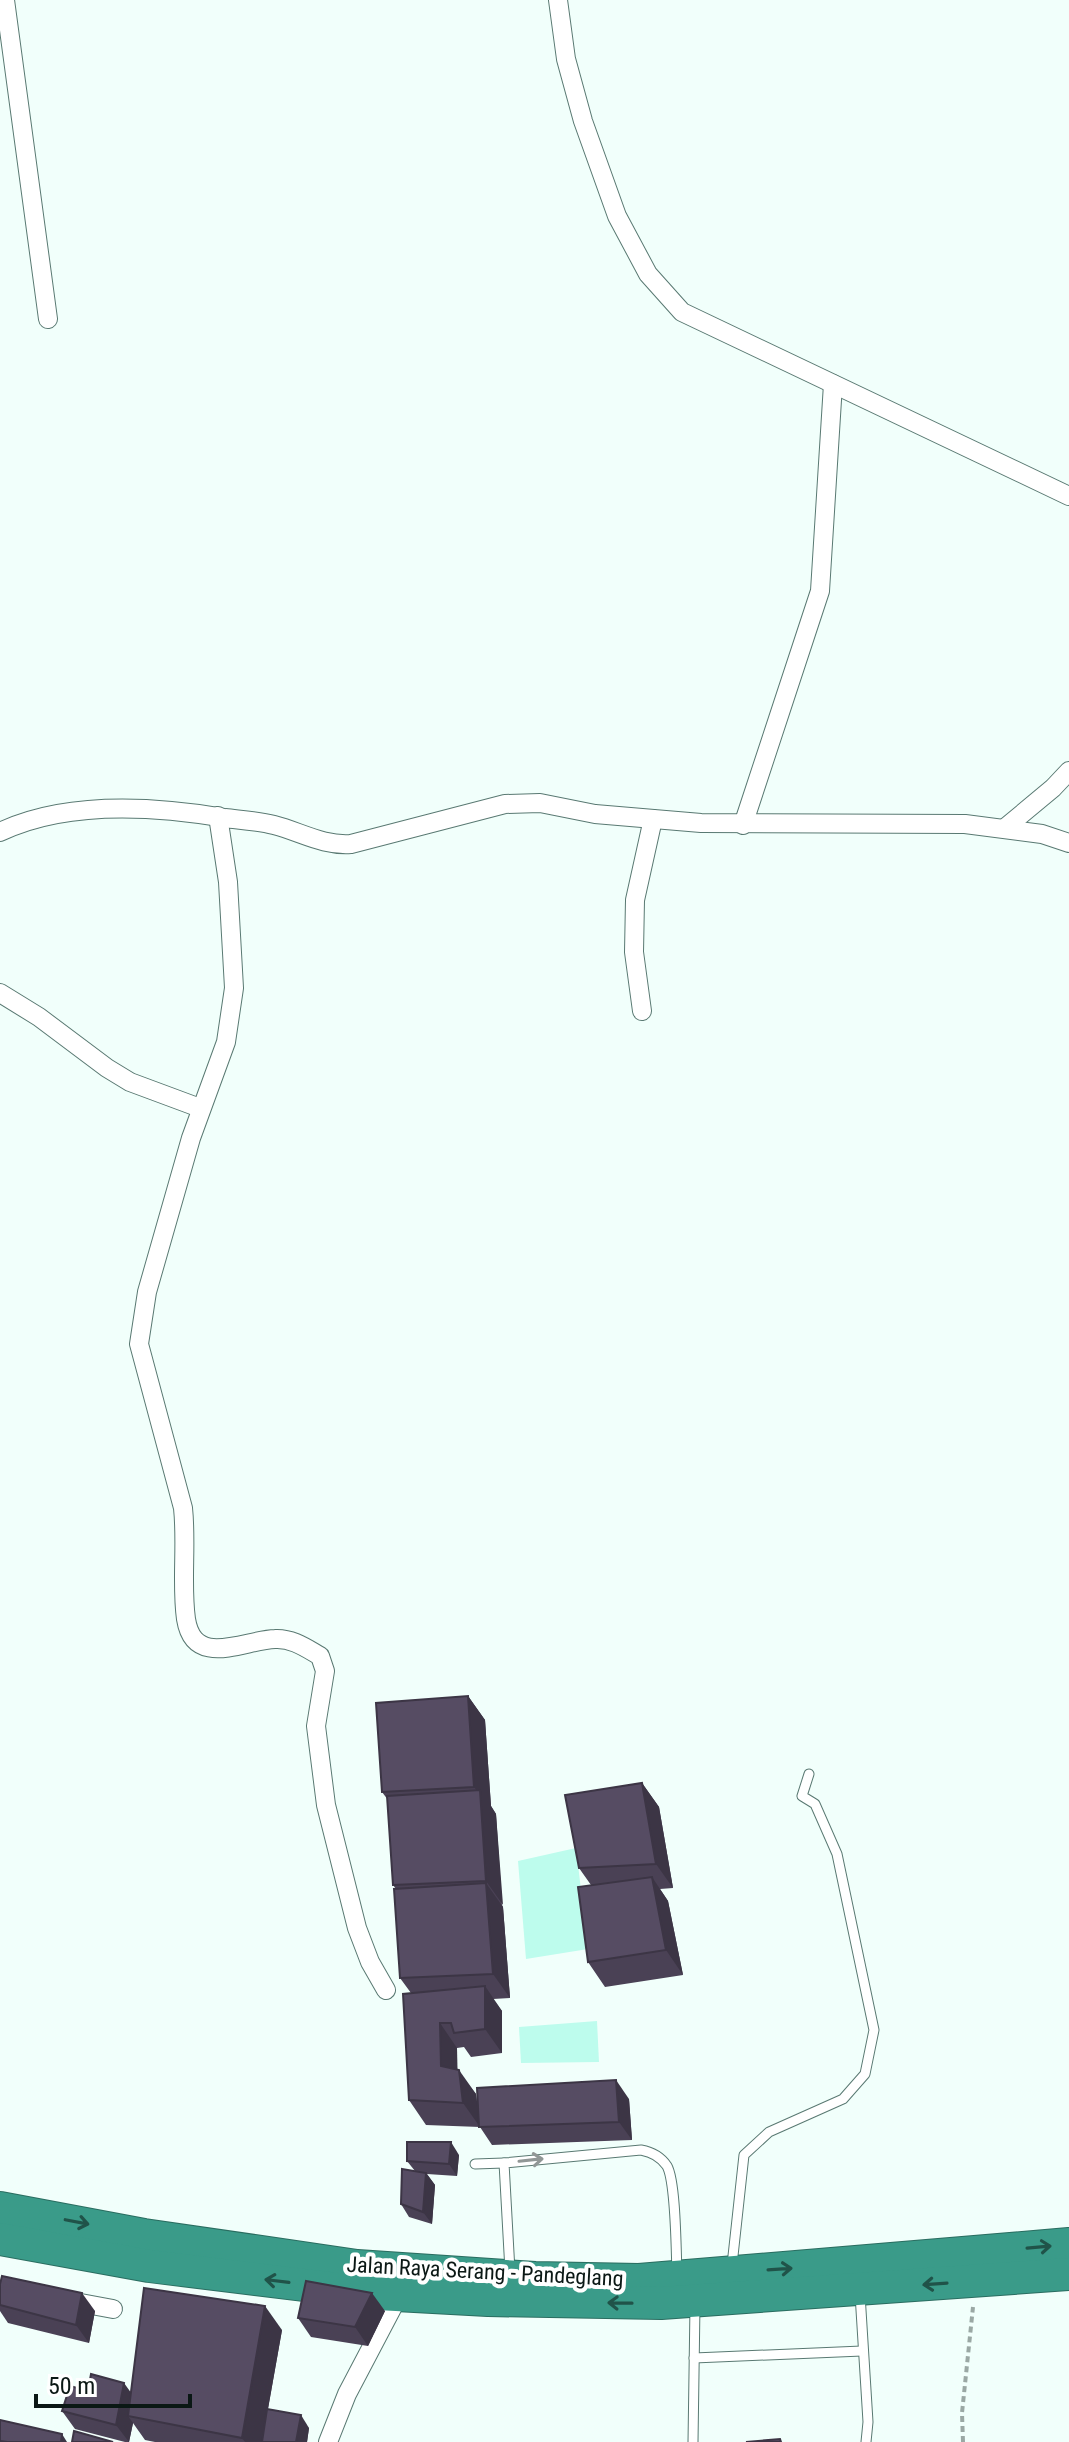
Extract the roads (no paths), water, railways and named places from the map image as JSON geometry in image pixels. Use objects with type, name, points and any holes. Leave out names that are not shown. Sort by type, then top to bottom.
[{"type":"highway","name":"Jalan Raya Serang - Pandeglang","points":[[0,2208],[139,2248],[164,2274],[639,2280],[674,2290],[731,2272],[976,2281],[1069,2274]]},
{"type":"highway","name":"Jalan Raya Serang - Pandeglang","points":[[0,2239],[139,2248],[355,2278],[399,2295],[488,2300],[858,2276],[1069,2244]]},
{"type":"street","points":[[5,0],[48,319]]},
{"type":"street","points":[[558,0],[566,59],[583,121],[617,216],[648,274],[682,312],[1069,496]]},
{"type":"street","points":[[743,825],[820,591],[833,384]]},
{"type":"street","points":[[1005,828],[1069,771]]},
{"type":"street","points":[[0,832],[24,821],[82,811],[152,808],[274,825],[339,845],[505,804],[540,803],[595,814],[743,825],[774,822],[949,824],[1005,828],[1042,834],[1069,843]]},
{"type":"street","points":[[218,816],[228,882],[234,988],[226,1042],[200,1108],[147,1292],[139,1344],[183,1508],[187,1624],[193,1638],[206,1647],[224,1649],[275,1639],[297,1643],[320,1656],[325,1671],[316,1726],[326,1805],[357,1928],[370,1962],[386,1990]]},
{"type":"street","points":[[642,1011],[634,952],[635,900],[653,819]]},
{"type":"street","points":[[0,993],[130,1082],[200,1108]]},
{"type":"street","points":[[328,2442],[347,2394],[399,2295]]},
{"type":"street","points":[[57,2298],[113,2309]]},
{"type":"lane","points":[[731,2272],[744,2155],[769,2132],[843,2099],[865,2074],[874,2030],[837,1854],[815,1804],[802,1796],[809,1774]]},
{"type":"lane","points":[[475,2164],[641,2150],[664,2162],[671,2176],[674,2290],[694,2358],[693,2442]]},
{"type":"lane","points":[[504,2163],[511,2276]]},
{"type":"lane","points":[[858,2276],[868,2422],[866,2442]]},
{"type":"lane","points":[[694,2358],[862,2351]]}]
